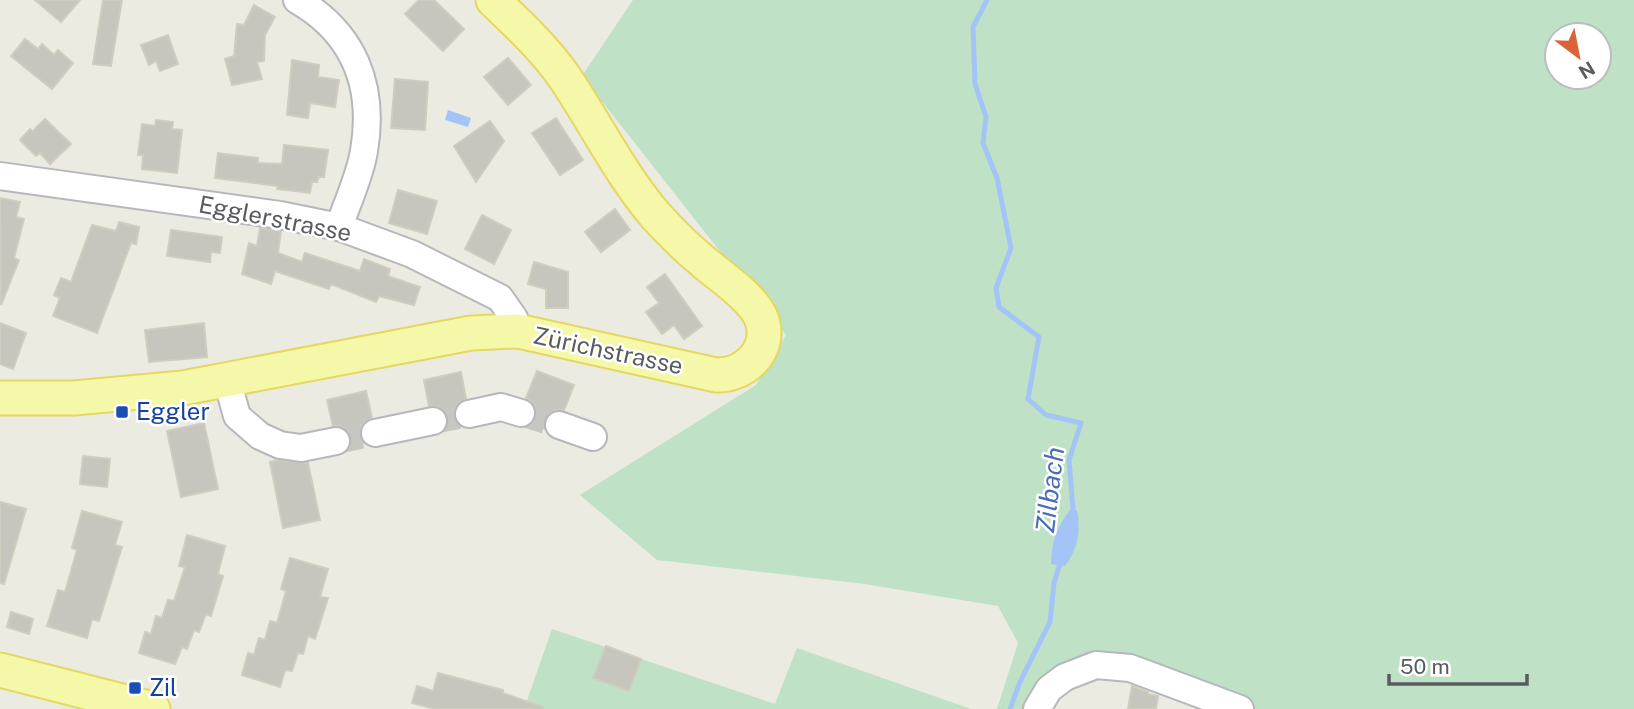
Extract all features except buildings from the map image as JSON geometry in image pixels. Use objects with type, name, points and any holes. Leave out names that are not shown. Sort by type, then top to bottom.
[{"type":"main road","name":"Zürichstrasse","points":[[0,398],[74,398],[183,388],[471,333],[518,331],[724,376],[733,374],[751,363],[758,354],[763,334],[763,322],[753,306],[695,256],[655,215],[615,160],[549,56],[493,0]]},
{"type":"main road","points":[[0,670],[153,709]]},
{"type":"street","points":[[297,0],[319,13],[342,39],[357,64],[363,82],[367,107],[364,154],[338,227]]},
{"type":"street","name":"Egglerstrasse","points":[[0,176],[280,215],[338,227],[412,254],[500,299],[514,318],[518,331]]},
{"type":"street","points":[[227,380],[237,416],[260,436],[280,445],[301,448],[336,441]]},
{"type":"street","points":[[469,414],[501,407],[521,413]]},
{"type":"street","points":[[375,433],[433,421]]},
{"type":"street","points":[[559,425],[593,437]]},
{"type":"street","points":[[1037,709],[1049,689],[1065,677],[1096,665],[1129,668],[1240,709]]},
{"type":"green space","points":[[633,0],[1634,0],[1634,709],[1240,709],[1096,665],[1037,709],[997,709],[1018,643],[998,606],[865,584],[657,560],[580,495],[756,385],[786,335],[582,76]]},
{"type":"green space","points":[[552,629],[775,704],[797,648],[971,709],[524,709]]},
{"type":"water","points":[[448,110],[471,118],[468,127],[445,120]]},
{"type":"water","points":[[1070,510],[1077,510],[1079,525],[1076,546],[1065,566],[1051,564],[1056,535]]},
{"type":"waterway","name":"Zilbach","points":[[987,0],[973,27],[975,84],[986,117],[983,143],[997,178],[1011,248],[996,288],[999,307],[1039,337],[1028,399],[1046,415],[1081,423],[1069,460],[1073,509],[1071,516]]},
{"type":"waterway","name":"Zilbach","points":[[1010,709],[1020,682],[1050,622],[1054,583],[1061,560]]},
{"type":"tunnel","points":[[521,413],[559,425]]},
{"type":"tunnel","points":[[433,421],[469,414]]},
{"type":"tunnel","points":[[336,441],[375,433]]},
{"type":"place","name":"Eggler","points":[[122,412]]},
{"type":"place","name":"Zil","points":[[135,688]]}]
